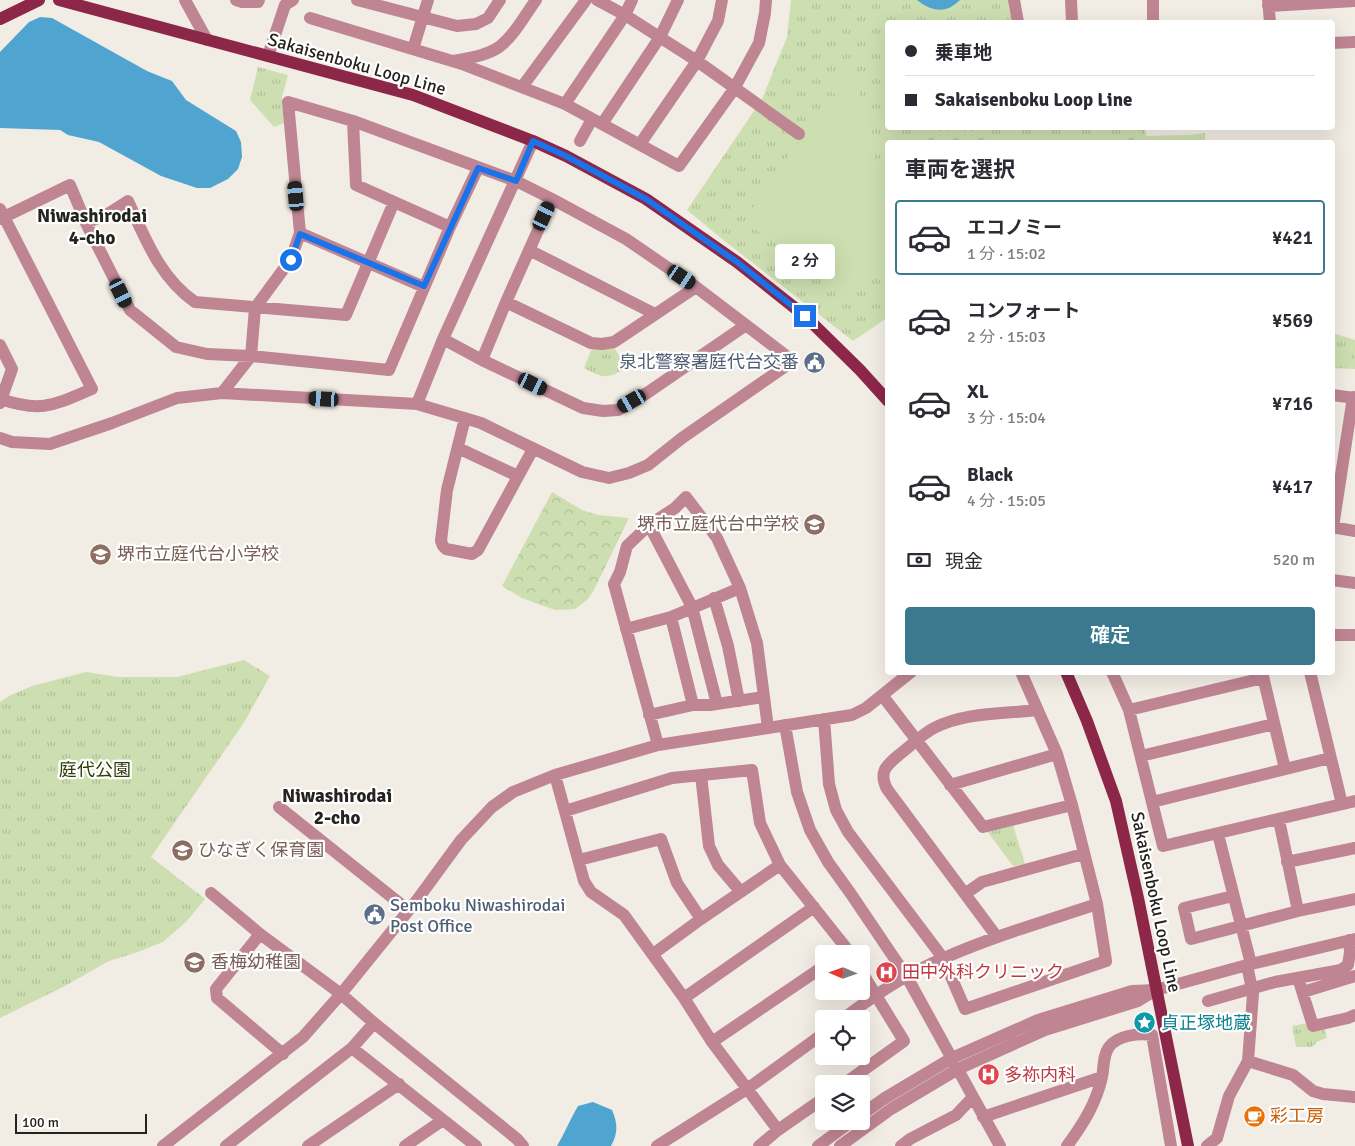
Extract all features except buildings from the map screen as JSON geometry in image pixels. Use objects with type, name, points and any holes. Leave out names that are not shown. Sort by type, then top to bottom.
[{"type":"main road","points":[[0,20],[40,0]]},
{"type":"main road","name":"Sakaisenboku Loop Line","points":[[59,0],[413,95],[533,141],[566,156],[646,199],[737,262],[805,316],[860,370],[885,398]]},
{"type":"main road","name":"Sakaisenboku Loop Line","points":[[1067,675],[1087,721],[1116,801],[1129,850],[1188,1146]]},
{"type":"street","points":[[186,0],[206,40]]},
{"type":"street","points":[[236,0],[242,2],[259,0]]},
{"type":"street","points":[[268,56],[285,5],[293,0]]},
{"type":"street","points":[[357,0],[457,26],[476,24],[488,18],[500,0]]},
{"type":"street","points":[[413,49],[428,0]]},
{"type":"street","points":[[453,61],[478,56],[499,47],[512,34],[536,0]]},
{"type":"street","points":[[522,87],[586,0]]},
{"type":"street","points":[[597,0],[625,15],[697,61],[799,134]]},
{"type":"street","points":[[565,104],[625,15],[632,0]]},
{"type":"street","points":[[580,141],[597,122],[660,37],[678,0]]},
{"type":"street","points":[[640,144],[697,61],[718,22],[722,0]]},
{"type":"street","points":[[310,18],[453,61],[565,104],[679,166],[734,89],[759,43],[766,0]]},
{"type":"street","points":[[1014,0],[1018,20]]},
{"type":"street","points":[[1071,0],[1072,20]]},
{"type":"street","points":[[1152,0],[1153,20]]},
{"type":"street","points":[[1270,20],[1268,3],[1355,1]]},
{"type":"street","points":[[1335,43],[1355,42]]},
{"type":"street","points":[[0,438],[12,442],[50,444],[177,398],[222,393],[417,404],[481,423],[582,472],[609,478],[648,465],[682,438],[793,361],[696,287],[626,239],[552,199],[516,181],[353,121],[288,102],[300,234],[291,260],[255,308],[251,356],[222,393]]},
{"type":"street","points":[[353,121],[356,185],[450,228]]},
{"type":"street","points":[[417,404],[443,339],[533,141]]},
{"type":"street","points":[[0,346],[12,369],[1,401],[33,408],[56,404],[92,389],[1,215],[70,185],[86,223],[130,310],[176,347],[207,354],[251,356],[389,370],[424,286],[478,168]]},
{"type":"street","points":[[482,360],[552,199]]},
{"type":"street","points":[[86,223],[106,215],[128,201],[157,262],[186,296],[195,302],[346,315],[394,202]]},
{"type":"street","points":[[300,234],[424,286]]},
{"type":"street","points":[[529,250],[656,314]]},
{"type":"street","points":[[506,302],[591,342],[602,344],[614,342],[696,287]]},
{"type":"street","points":[[443,339],[482,360],[583,408],[603,411],[618,410],[746,325]]},
{"type":"street","points":[[1335,395],[1354,398],[1335,515]]},
{"type":"street","points":[[465,418],[447,490],[441,541],[446,549],[472,554],[478,550],[533,449]]},
{"type":"street","points":[[458,448],[518,476]]},
{"type":"street","points":[[658,745],[614,584],[620,572],[627,546],[686,497],[717,538],[740,588],[757,643],[768,728]]},
{"type":"street","points":[[650,525],[692,607],[717,704]]},
{"type":"street","points":[[1335,527],[1355,531]]},
{"type":"street","points":[[1335,580],[1355,583]]},
{"type":"street","points":[[626,629],[671,617],[740,588]]},
{"type":"street","points":[[714,598],[728,646],[739,701]]},
{"type":"street","points":[[671,617],[693,705]]},
{"type":"street","points":[[1335,635],[1355,635]]},
{"type":"street","points":[[166,1145],[303,1037],[341,994],[461,840],[492,807],[513,792],[555,775],[658,745],[852,715],[866,708],[907,675]]},
{"type":"street","points":[[824,719],[829,784],[836,810],[848,832],[943,958],[964,1009],[1106,961],[1097,904],[1072,805],[1057,754],[1022,675]]},
{"type":"street","points":[[1113,675],[1129,710],[1163,846],[1355,801]]},
{"type":"street","points":[[1129,710],[1262,675],[1285,769]]},
{"type":"street","points":[[1311,675],[1342,804]]},
{"type":"street","points":[[882,694],[982,828],[1072,805]]},
{"type":"street","points":[[649,716],[693,705],[717,704],[764,697]]},
{"type":"street","points":[[997,937],[886,789],[882,780],[883,772],[889,763],[934,728],[965,717],[1037,710]]},
{"type":"street","points":[[785,724],[797,792],[810,830],[828,862],[907,977],[1000,1146]]},
{"type":"street","points":[[1141,756],[1274,724]]},
{"type":"street","points":[[950,785],[1057,754]]},
{"type":"street","points":[[1152,802],[1330,758]]},
{"type":"street","points":[[565,811],[672,778],[752,770],[760,823],[780,865],[842,945]]},
{"type":"street","points":[[555,775],[584,881],[590,892],[624,915],[684,998],[712,1042],[778,1130]]},
{"type":"street","points":[[701,775],[710,846],[718,866],[741,892]]},
{"type":"street","points":[[280,807],[408,910]]},
{"type":"street","points":[[1278,820],[1298,911]]},
{"type":"street","points":[[1212,1142],[1229,1096],[1248,1061],[1253,989],[1243,926],[1233,896],[1218,834]]},
{"type":"street","points":[[579,860],[661,839],[677,883],[701,919]]},
{"type":"street","points":[[1287,862],[1355,848]]},
{"type":"street","points":[[965,894],[982,882],[1083,854]]},
{"type":"street","points":[[653,954],[780,865]]},
{"type":"street","points":[[211,893],[260,934],[341,994],[517,1139],[523,1146]]},
{"type":"street","points":[[1233,896],[1184,908],[1191,939],[1298,911],[1355,899]]},
{"type":"street","points":[[855,1010],[876,994],[943,958],[997,937],[1097,904]]},
{"type":"street","points":[[684,998],[814,907]]},
{"type":"street","points":[[260,934],[216,989],[217,998],[283,1054]]},
{"type":"street","points":[[870,1109],[885,1098],[955,1064],[1038,1020],[1132,991],[1156,990],[1352,940],[1348,965],[1344,968],[1208,1001]]},
{"type":"street","points":[[712,1042],[815,972]]},
{"type":"street","points":[[1303,992],[1355,976]]},
{"type":"street","points":[[1298,978],[1313,1026],[1355,1015]]},
{"type":"street","points":[[857,1075],[904,1041],[870,985]]},
{"type":"street","points":[[226,1146],[352,1048],[374,1023]]},
{"type":"street","points":[[1068,1146],[1087,1118],[1102,1077],[1108,1047],[1118,1039],[1142,1034],[1152,1035],[1171,1146]]},
{"type":"street","points":[[657,1146],[747,1089],[815,1040]]},
{"type":"street","points":[[352,1048],[476,1146]]},
{"type":"street","points":[[1248,1061],[1293,1075],[1313,1091],[1355,1097]]},
{"type":"street","points":[[840,1146],[955,1064]]},
{"type":"street","points":[[984,1117],[1102,1077]]},
{"type":"street","points":[[308,1146],[399,1084]]},
{"type":"street","points":[[901,1146],[918,1140],[956,1115],[973,1097]]},
{"type":"street","points":[[760,1146],[778,1130],[815,1104]]},
{"type":"street","points":[[405,1146],[443,1120]]},
{"type":"street","points":[[818,1146],[840,1130]]},
{"type":"green space","points":[[791,0],[1008,0],[1012,20],[885,20],[885,130],[1145,130],[1146,136],[1205,133],[1205,140],[885,140],[885,319],[853,341],[687,210],[762,99],[787,37]]},
{"type":"green space","points":[[258,67],[288,75],[282,97],[284,123],[274,127],[250,100]]},
{"type":"green space","points":[[851,67],[860,98],[831,93]]},
{"type":"green space","points":[[829,97],[861,101],[868,126],[814,119]]},
{"type":"green space","points":[[812,123],[868,130],[885,198],[885,268],[846,293],[753,228],[750,212]]},
{"type":"green space","points":[[923,130],[988,130],[990,140],[916,140]]},
{"type":"green space","points":[[1126,130],[1140,130],[1142,137],[1147,140],[1129,140]]},
{"type":"green space","points":[[1335,334],[1355,340],[1355,369],[1335,368]]},
{"type":"green space","points":[[613,346],[627,368],[610,376],[601,376],[584,368],[592,348]]},
{"type":"green space","points":[[552,492],[582,510],[598,515],[629,518],[594,590],[587,600],[575,609],[555,610],[522,598],[502,586]]},
{"type":"green space","name":"庭代公園","points":[[244,660],[270,676],[245,721],[151,857],[205,899],[187,921],[163,942],[109,961],[63,987],[0,1018],[0,702],[32,686],[86,672],[118,677],[177,677]]},
{"type":"green space","points":[[1013,825],[1025,864],[1013,866],[987,831]]},
{"type":"green space","points":[[1308,1023],[1310,1032],[1325,1029],[1327,1038],[1317,1042],[1312,1047],[1296,1047],[1292,1026]]},
{"type":"water","points":[[917,0],[960,0],[949,8],[939,10],[928,7]]},
{"type":"water","points":[[40,17],[52,18],[147,71],[172,81],[186,100],[236,131],[241,142],[242,157],[238,169],[228,179],[210,188],[197,188],[161,176],[99,142],[68,135],[60,130],[0,128],[0,52],[29,22]]},
{"type":"water","points":[[593,1102],[612,1110],[616,1128],[611,1146],[557,1146],[578,1106]]},
{"type":"place","name":"泉北警察署庭代台交番","points":[[815,362]]},
{"type":"place","name":"堺市立庭代台中学校","points":[[815,524]]},
{"type":"place","name":"堺市立庭代台小学校","points":[[101,554]]},
{"type":"place","name":"ひなぎく保育園","points":[[182,850]]},
{"type":"place","name":"Semboku Niwashirodai Post Office","points":[[374,915]]},
{"type":"place","name":"香梅幼稚園","points":[[195,962]]},
{"type":"place","name":"田中外科クリニック","points":[[886,972]]},
{"type":"place","name":"貞正塚地蔵","points":[[1145,1023]]},
{"type":"place","name":"多祢内科","points":[[988,1075]]},
{"type":"place","name":"彩工房","points":[[1254,1116]]},
{"type":"district","name":"Niwashirodai 4-cho","points":[[92,227]]},
{"type":"district","name":"Niwashirodai 2-cho","points":[[337,807]]},
{"type":"route","points":[[291,260],[300,234],[424,286],[478,168],[516,181],[533,141],[566,156],[646,199],[737,262],[805,316]]}]
